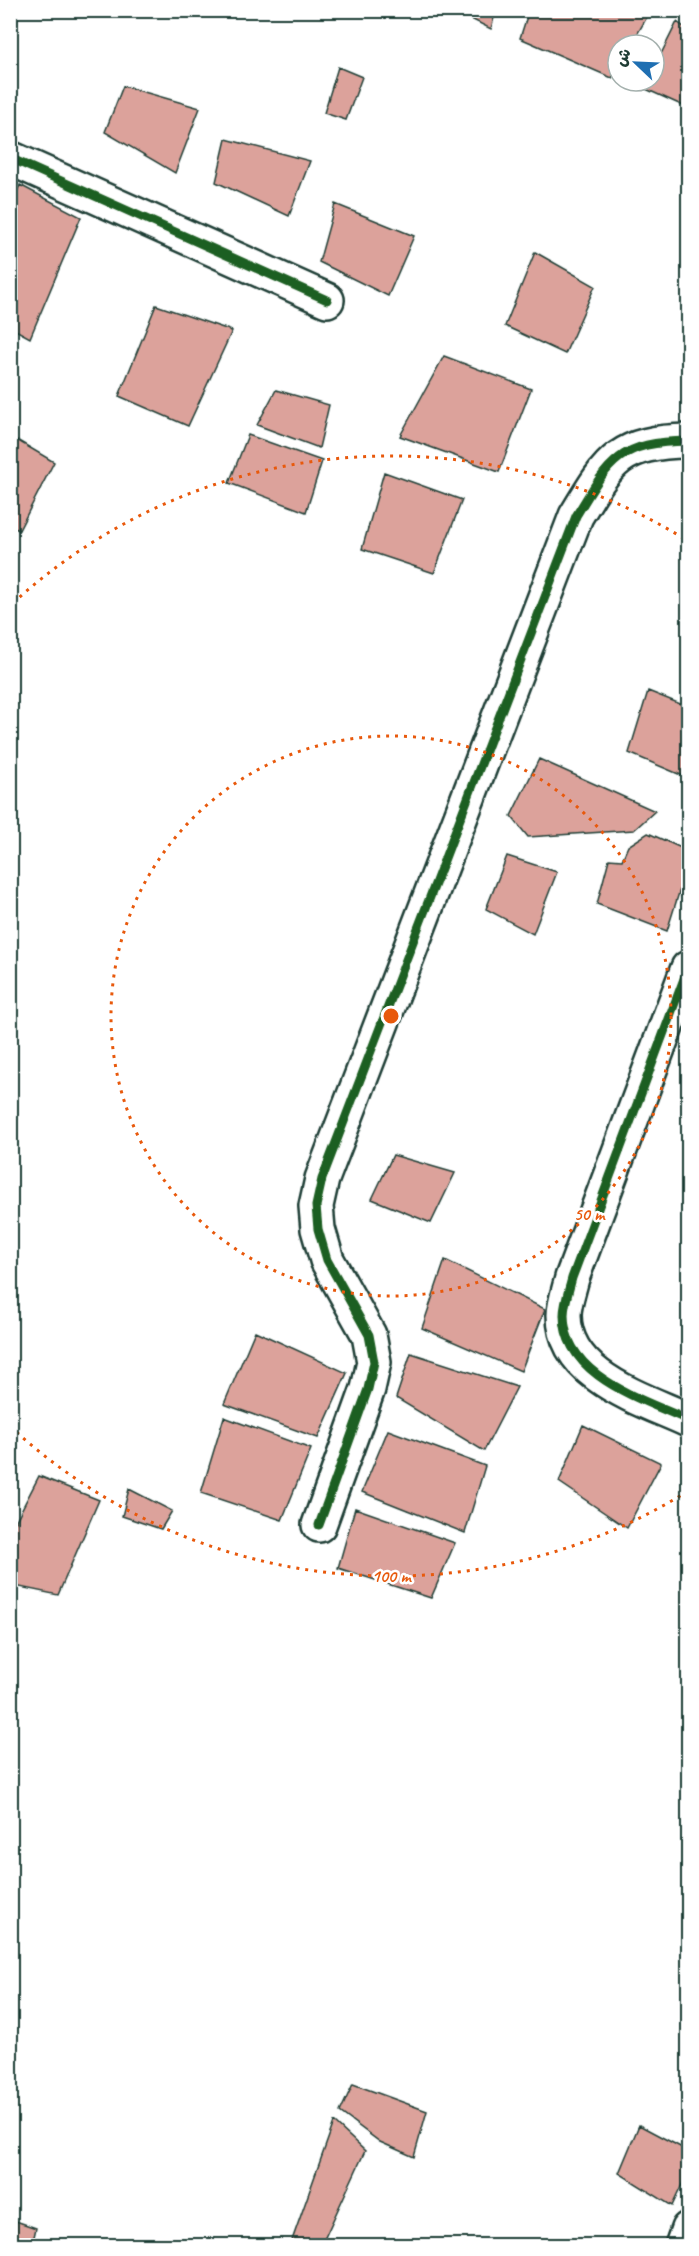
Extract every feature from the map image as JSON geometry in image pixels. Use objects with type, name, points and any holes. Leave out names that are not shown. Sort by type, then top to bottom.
[{"type":"street","points":[[10,158],[327,300]]},
{"type":"street","points":[[319,1525],[368,1389],[374,1362],[369,1335],[327,1260],[318,1229],[316,1206],[322,1179],[576,516],[602,472],[629,450],[688,441]]},
{"type":"street","points":[[688,968],[677,1030],[572,1278],[564,1315],[570,1347],[594,1373],[622,1390],[688,1420]]},
{"type":"street","points":[[682,2246],[688,2229]]},
{"type":"building","points":[[453,10],[496,10],[491,29]]},
{"type":"building","points":[[529,10],[651,10],[638,33],[606,33],[606,75],[520,38]]},
{"type":"building","points":[[677,22],[688,30],[688,108],[655,93],[666,93],[666,44]]},
{"type":"building","points":[[338,67],[362,77],[346,120],[324,113]]},
{"type":"building","points":[[123,86],[200,108],[175,173],[105,132]]},
{"type":"building","points":[[226,139],[310,161],[289,216],[216,182]]},
{"type":"building","points":[[20,185],[81,217],[30,338],[10,327],[10,207]]},
{"type":"building","points":[[335,204],[414,236],[388,296],[319,262]]},
{"type":"building","points":[[535,252],[595,286],[565,354],[505,326]]},
{"type":"building","points":[[156,305],[232,331],[188,426],[119,396]]},
{"type":"building","points":[[444,356],[531,389],[499,472],[400,436]]},
{"type":"building","points":[[276,390],[329,405],[319,448],[257,425]]},
{"type":"building","points":[[248,435],[322,461],[306,512],[229,483]]},
{"type":"building","points":[[10,436],[54,462],[19,530],[10,526]]},
{"type":"building","points":[[384,472],[462,500],[434,573],[362,549]]},
{"type":"building","points":[[648,691],[688,707],[688,778],[629,753]]},
{"type":"building","points":[[539,759],[655,811],[634,830],[528,837],[511,816]]},
{"type":"building","points":[[648,833],[688,851],[688,864],[667,931],[597,904],[609,859],[622,860],[628,846]]},
{"type":"building","points":[[507,856],[557,872],[533,934],[486,909]]},
{"type":"building","points":[[393,1155],[455,1173],[431,1223],[372,1199]]},
{"type":"building","points":[[445,1260],[545,1309],[521,1371],[422,1328]]},
{"type":"building","points":[[255,1331],[347,1373],[318,1438],[224,1404]]},
{"type":"building","points":[[411,1353],[517,1387],[484,1451],[396,1398]]},
{"type":"building","points":[[224,1417],[311,1449],[282,1520],[201,1493]]},
{"type":"building","points":[[583,1425],[661,1463],[627,1528],[559,1482]]},
{"type":"building","points":[[388,1430],[485,1466],[465,1533],[362,1492]]},
{"type":"building","points":[[39,1476],[99,1500],[58,1595],[10,1585],[10,1532]]},
{"type":"building","points":[[129,1489],[172,1511],[161,1529],[122,1516]]},
{"type":"building","points":[[355,1508],[455,1543],[431,1598],[338,1568]]},
{"type":"building","points":[[353,2084],[427,2111],[414,2157],[380,2142],[340,2112]]},
{"type":"building","points":[[334,2122],[365,2151],[321,2246],[290,2246]]},
{"type":"building","points":[[639,2125],[688,2151],[688,2172],[672,2206],[619,2173]]},
{"type":"building","points":[[10,2219],[36,2228],[32,2246],[10,2246]]},
{"type":"cycle path","points":[[10,158],[327,300]]},
{"type":"cycle path","points":[[319,1525],[368,1389],[374,1362],[369,1335],[327,1260],[318,1229],[316,1206],[322,1179],[576,516],[598,481],[618,458],[646,445],[688,441]]},
{"type":"cycle path","points":[[688,968],[572,1278],[564,1315],[567,1336],[577,1355],[591,1370],[629,1394],[688,1420]]}]
